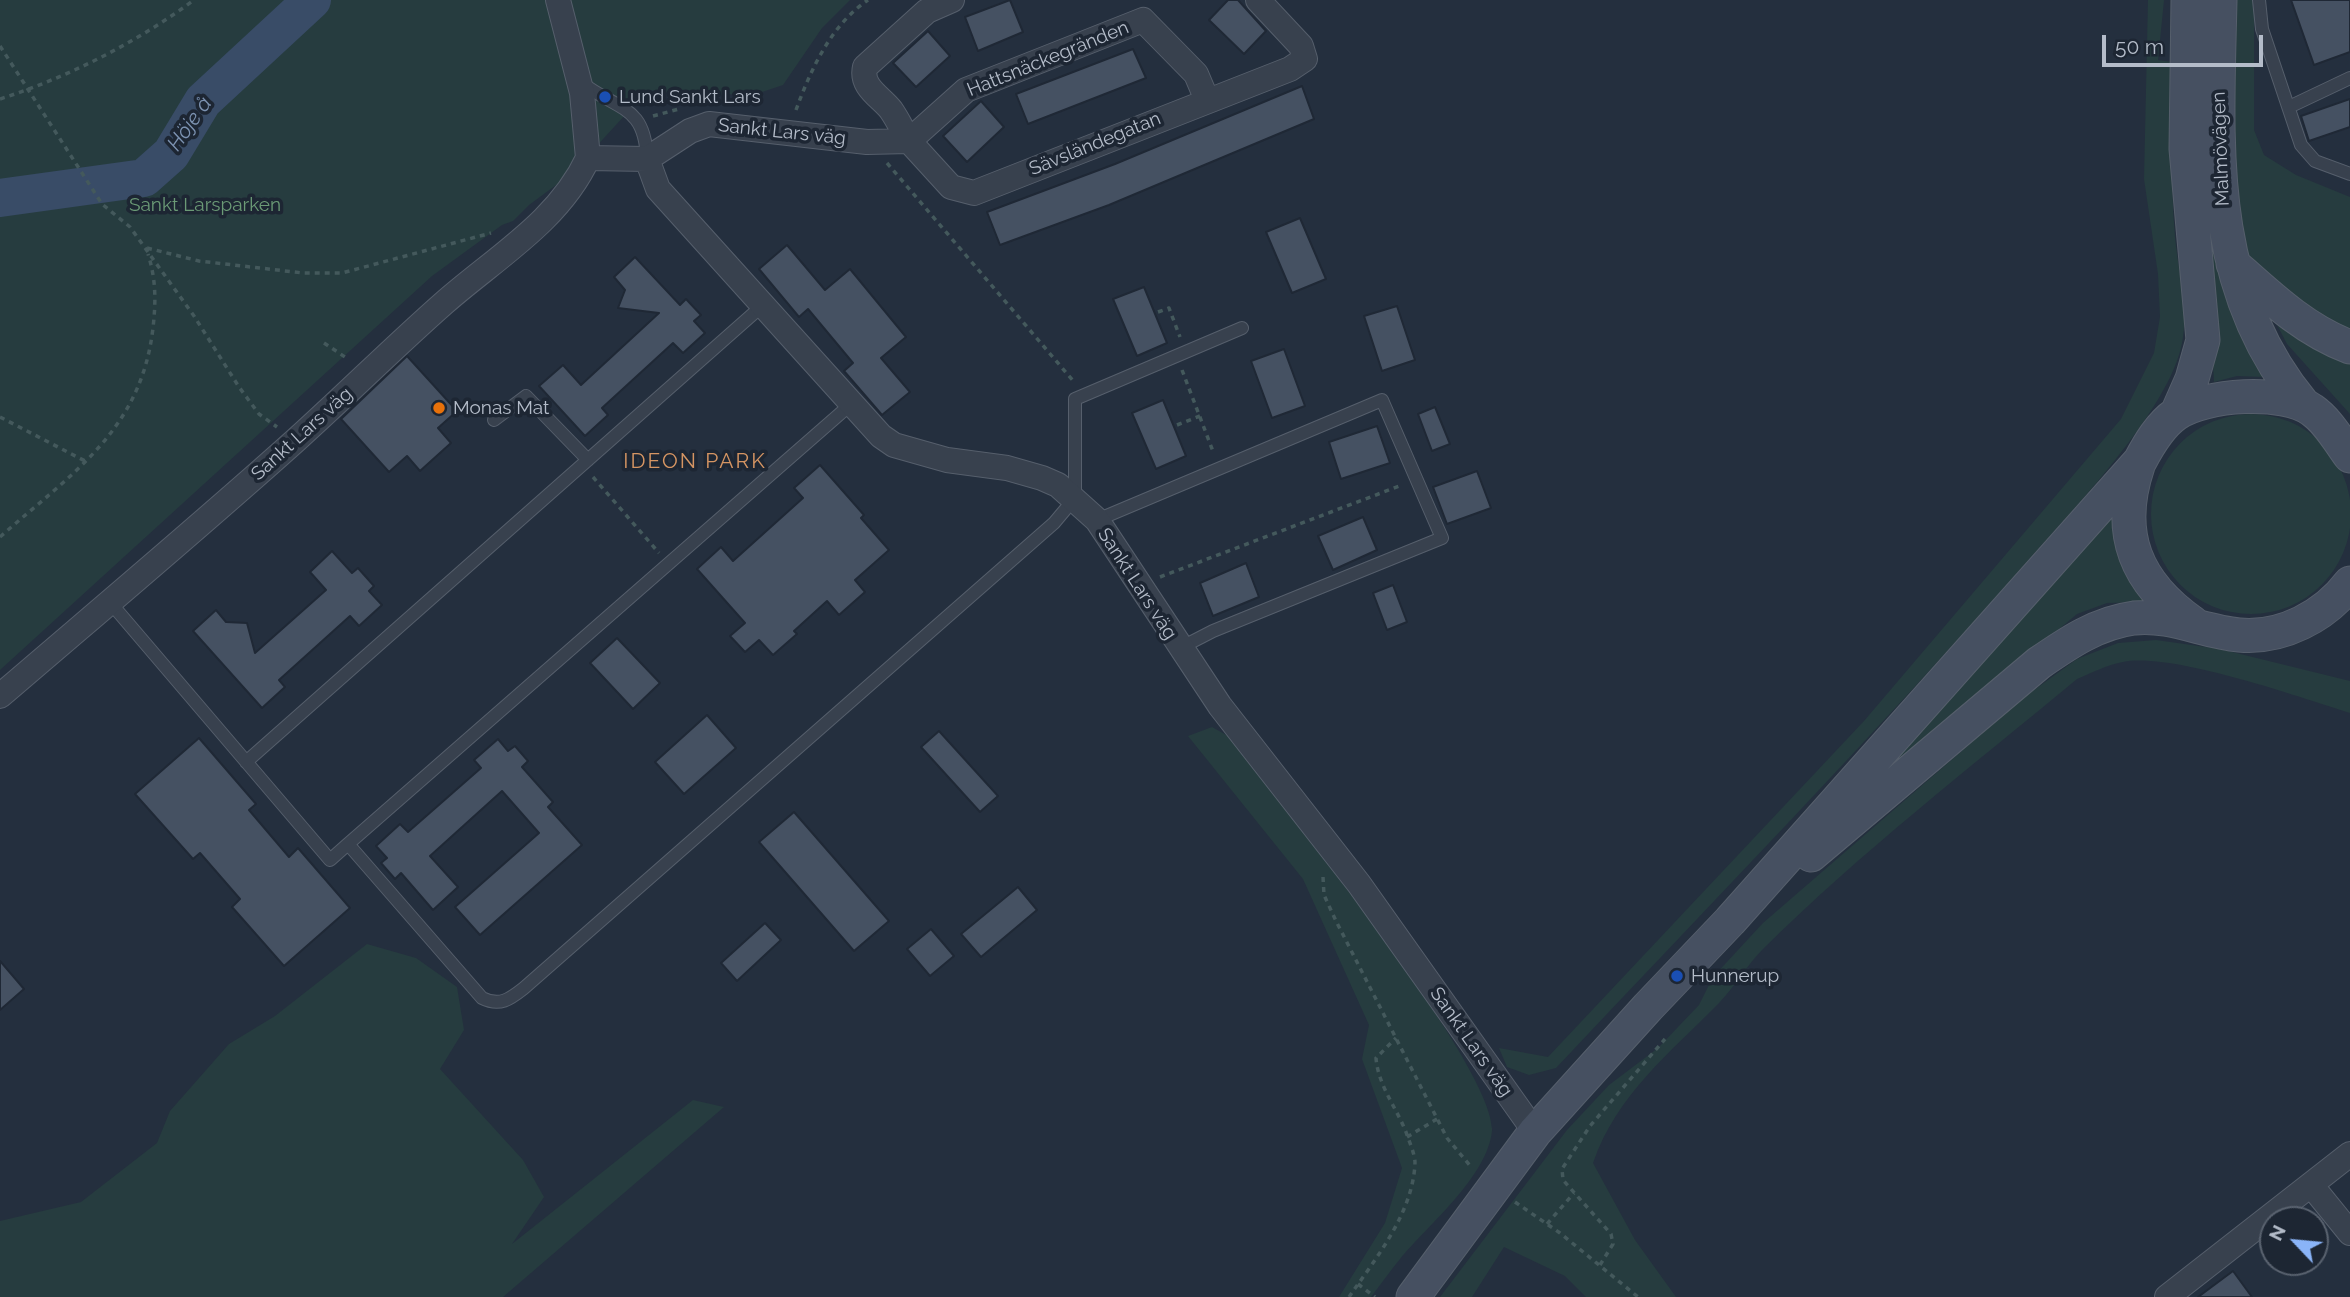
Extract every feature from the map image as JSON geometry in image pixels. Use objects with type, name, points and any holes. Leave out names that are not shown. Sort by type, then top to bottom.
[{"type":"main road","name":"Malmövägen","points":[[2176,413],[2192,379],[2203,340],[2186,149],[2188,0]]},
{"type":"main road","name":"Malmövägen","points":[[2220,0],[2219,183],[2225,235],[2233,264],[2247,312],[2260,341],[2286,384],[2303,404],[2346,442]]},
{"type":"main road","points":[[2233,264],[2284,310],[2328,339],[2350,347]]},
{"type":"main road","points":[[2193,623],[2160,597],[2147,581],[2133,552],[2128,522],[2129,490],[2140,460],[2154,436],[2176,413],[2204,404],[2257,395],[2303,404]]},
{"type":"main road","points":[[1413,1297],[1535,1132],[1730,921],[2140,460]]},
{"type":"main road","points":[[1730,921],[2039,663],[2077,636],[2135,618],[2193,623],[2240,635],[2274,632],[2307,620],[2336,601],[2350,583]]},
{"type":"street","points":[[558,0],[587,126],[588,158],[647,159]]},
{"type":"street","name":"Sävsländegatan","points":[[953,0],[926,11],[865,68],[864,79],[869,88],[891,110],[887,141],[951,187],[974,193],[1290,69],[1305,59],[1301,46],[1258,0]]},
{"type":"street","name":"Hattsnäckegränden","points":[[887,141],[966,90],[1143,20],[1196,74],[1207,100]]},
{"type":"street","name":"Sankt Lars väg","points":[[887,141],[709,124],[690,131],[647,159],[658,189],[868,425],[894,444],[947,460],[1007,468],[1042,478],[1058,485],[1097,520],[1179,649],[1359,884],[1535,1132]]},
{"type":"street","name":"Sankt Lars väg","points":[[0,696],[295,441],[443,304],[533,230],[558,205],[580,177],[588,158]]},
{"type":"street","points":[[2167,1297],[2350,1154]]},
{"type":"street","points":[[2311,1185],[2350,1233]]},
{"type":"lane","points":[[2259,0],[2262,29],[2301,145],[2315,161],[2350,174]]},
{"type":"lane","points":[[576,78],[640,121],[646,139],[647,159]]},
{"type":"lane","points":[[2289,107],[2350,78]]},
{"type":"lane","points":[[246,762],[762,306]]},
{"type":"lane","points":[[348,844],[482,998],[489,1002],[503,1002],[1054,523],[1075,498],[1075,398],[1242,328]]},
{"type":"lane","points":[[494,420],[526,396],[585,462]]},
{"type":"lane","points":[[1097,520],[1382,400],[1442,538],[1213,631],[1179,649]]},
{"type":"lane","points":[[109,601],[330,860],[850,405]]},
{"type":"path","points":[[0,99],[29,90],[136,39],[194,0]]},
{"type":"path","points":[[794,117],[806,83],[834,32],[849,13],[868,0]]},
{"type":"path","points":[[0,46],[102,204],[130,227],[146,248],[259,414],[288,432]]},
{"type":"path","points":[[887,141],[1075,380],[1075,398]]},
{"type":"path","points":[[146,248],[199,261],[303,273],[342,273],[502,231]]},
{"type":"path","points":[[0,537],[86,461],[121,422],[142,382],[150,351],[155,277],[146,248]]},
{"type":"path","points":[[1158,312],[1169,308],[1200,416],[1220,469]]},
{"type":"path","points":[[324,343],[348,359]]},
{"type":"path","points":[[1177,425],[1200,416]]},
{"type":"path","points":[[0,417],[86,461]]},
{"type":"path","points":[[585,462],[668,562]]},
{"type":"path","points":[[1139,585],[1416,480]]},
{"type":"path","points":[[1323,872],[1324,895],[1437,1119],[1458,1153],[1472,1168]]},
{"type":"path","points":[[1349,1297],[1391,1233],[1410,1194],[1415,1161],[1377,1072],[1376,1058],[1396,1038]]},
{"type":"path","points":[[1600,1265],[1613,1244],[1611,1234],[1563,1180],[1562,1169],[1590,1126],[1665,1039]]},
{"type":"path","points":[[1407,1137],[1437,1119]]},
{"type":"path","points":[[1547,1224],[1574,1192]]},
{"type":"path","points":[[1515,1201],[1638,1297]]},
{"type":"path","points":[[1358,1284],[1375,1297]]},
{"type":"green space","name":"Sankt Larsparken","points":[[0,0],[850,0],[822,28],[783,85],[759,93],[694,96],[648,90],[571,174],[529,205],[513,221],[502,225],[432,276],[0,670]]},
{"type":"green space","points":[[2148,0],[2164,0],[2158,60],[2172,62],[2173,215],[2184,316],[2182,343],[2174,369],[2159,398],[2116,459],[1967,629],[1851,756],[1556,1068],[1529,1075],[1507,1067],[1499,1048],[1548,1057],[1864,721],[2121,419],[2154,353],[2160,317],[2158,274],[2144,179]]},
{"type":"green space","points":[[2233,0],[2254,0],[2254,130],[2264,155],[2296,175],[2350,197],[2350,414],[2287,344],[2251,275],[2232,177]]},
{"type":"green space","points":[[2209,170],[2265,377],[2237,376],[2214,382],[2206,236]]},
{"type":"green space","points":[[2251,414],[2289,422],[2306,431],[2321,444],[2334,459],[2343,476],[2351,514],[2343,552],[2334,569],[2321,584],[2306,597],[2289,606],[2251,614],[2213,606],[2196,597],[2181,584],[2168,569],[2159,552],[2151,514],[2159,476],[2168,459],[2181,444],[2196,431],[2213,422]]},
{"type":"green space","points":[[2113,510],[2121,560],[2131,581],[2148,602],[2107,603],[2077,614],[1897,766],[1890,757]]},
{"type":"green space","points":[[2156,640],[2220,649],[2350,681],[2350,713],[2268,687],[2172,664],[2123,662],[2077,679],[1917,811],[1800,913],[1757,955],[1719,1003],[1664,1057],[1630,1095],[1616,1116],[1593,1163],[1635,1240],[1676,1297],[1586,1297],[1565,1276],[1504,1247],[1472,1297],[1440,1297],[1567,1130],[1609,1085],[1658,1048],[1699,1005],[1713,977],[1763,923],[2023,698],[2077,659],[2118,643]]},
{"type":"green space","points":[[1212,727],[1228,736],[1380,933],[1459,1052],[1484,1099],[1492,1131],[1488,1148],[1479,1166],[1455,1200],[1400,1259],[1371,1297],[1339,1297],[1385,1223],[1402,1168],[1362,1059],[1369,1025],[1303,879],[1188,736]]},
{"type":"green space","points":[[367,944],[416,958],[457,987],[464,1030],[440,1069],[523,1160],[544,1197],[512,1244],[693,1100],[724,1107],[503,1297],[0,1297],[0,1221],[81,1202],[157,1143],[170,1111],[229,1044],[275,1016]]},
{"type":"building","points":[[1010,0],[1023,32],[978,51],[965,17]]},
{"type":"building","points":[[1228,0],[1238,0],[1266,31],[1244,54],[1209,20]]},
{"type":"building","points":[[2291,0],[2350,0],[2350,52],[2314,65]]},
{"type":"building","points":[[928,31],[950,56],[916,87],[893,63]]},
{"type":"building","points":[[1133,49],[1146,78],[1028,124],[1016,94]]},
{"type":"building","points":[[1302,86],[1314,119],[1109,205],[1000,245],[987,212],[1115,164]]},
{"type":"building","points":[[2350,99],[2350,127],[2309,141],[2301,116]]},
{"type":"building","points":[[981,101],[1004,127],[967,162],[943,136]]},
{"type":"building","points":[[1300,218],[1326,279],[1292,293],[1266,232]]},
{"type":"building","points":[[787,245],[825,290],[850,269],[906,337],[881,358],[910,392],[882,415],[844,371],[853,363],[808,309],[799,317],[759,269]]},
{"type":"building","points":[[635,257],[680,305],[686,299],[701,315],[694,321],[705,333],[683,353],[673,343],[602,408],[608,415],[585,436],[539,386],[563,365],[581,385],[659,313],[618,308],[625,290],[614,277]]},
{"type":"building","points":[[1144,287],[1167,343],[1137,356],[1113,299]]},
{"type":"building","points":[[1397,306],[1415,360],[1382,371],[1364,316]]},
{"type":"building","points":[[1284,349],[1305,406],[1272,418],[1251,361]]},
{"type":"building","points":[[407,356],[457,411],[438,428],[451,443],[420,471],[407,456],[389,472],[341,419]]},
{"type":"building","points":[[1163,400],[1186,456],[1156,469],[1132,413]]},
{"type":"building","points":[[1435,407],[1450,444],[1432,451],[1418,414]]},
{"type":"building","points":[[1377,426],[1390,463],[1341,479],[1329,442]]},
{"type":"building","points":[[820,465],[864,515],[861,518],[889,550],[855,580],[865,592],[839,615],[827,601],[794,631],[797,634],[773,655],[759,640],[745,652],[730,636],[745,623],[697,569],[721,547],[733,561],[803,498],[794,488]]},
{"type":"building","points":[[1477,471],[1491,508],[1447,524],[1433,487]]},
{"type":"building","points":[[1363,517],[1377,550],[1333,570],[1318,536]]},
{"type":"building","points":[[332,551],[352,573],[358,568],[374,586],[369,591],[382,605],[359,626],[350,616],[279,680],[285,687],[262,708],[193,631],[216,610],[226,622],[247,623],[255,653],[326,590],[310,572]]},
{"type":"building","points":[[1246,563],[1259,597],[1213,616],[1200,583]]},
{"type":"building","points":[[1393,585],[1407,622],[1387,630],[1373,593]]},
{"type":"building","points":[[617,638],[660,683],[633,709],[590,663]]},
{"type":"building","points":[[707,715],[736,748],[684,794],[655,762]]},
{"type":"building","points":[[939,731],[998,796],[980,812],[921,747]]},
{"type":"building","points":[[199,738],[256,804],[249,810],[289,857],[298,848],[350,908],[284,966],[232,907],[240,899],[200,853],[193,859],[135,794]]},
{"type":"building","points":[[498,739],[508,751],[515,746],[528,761],[522,767],[553,802],[548,807],[582,845],[480,935],[455,907],[539,833],[502,791],[430,856],[458,887],[433,910],[401,873],[395,879],[381,863],[387,858],[376,846],[400,824],[408,832],[481,768],[474,760]]},
{"type":"building","points":[[794,812],[889,921],[854,951],[759,842]]},
{"type":"building","points":[[1018,887],[1037,910],[981,957],[961,934]]},
{"type":"building","points":[[765,923],[781,940],[737,981],[721,963]]},
{"type":"building","points":[[931,929],[954,956],[930,976],[907,949]]},
{"type":"building","points":[[0,961],[24,989],[0,1010]]},
{"type":"building","points":[[2233,1271],[2252,1297],[2198,1297]]},
{"type":"waterway","name":"Höje å","points":[[0,198],[144,178],[171,154],[203,101],[312,0]]},
{"type":"place","name":"Lund Sankt Lars","points":[[605,97]]},
{"type":"place","name":"Monas Mat","points":[[439,408]]},
{"type":"place","name":"Hunnerup","points":[[1677,976]]},
{"type":"district","name":"IDEON PARK","points":[[695,462]]}]
